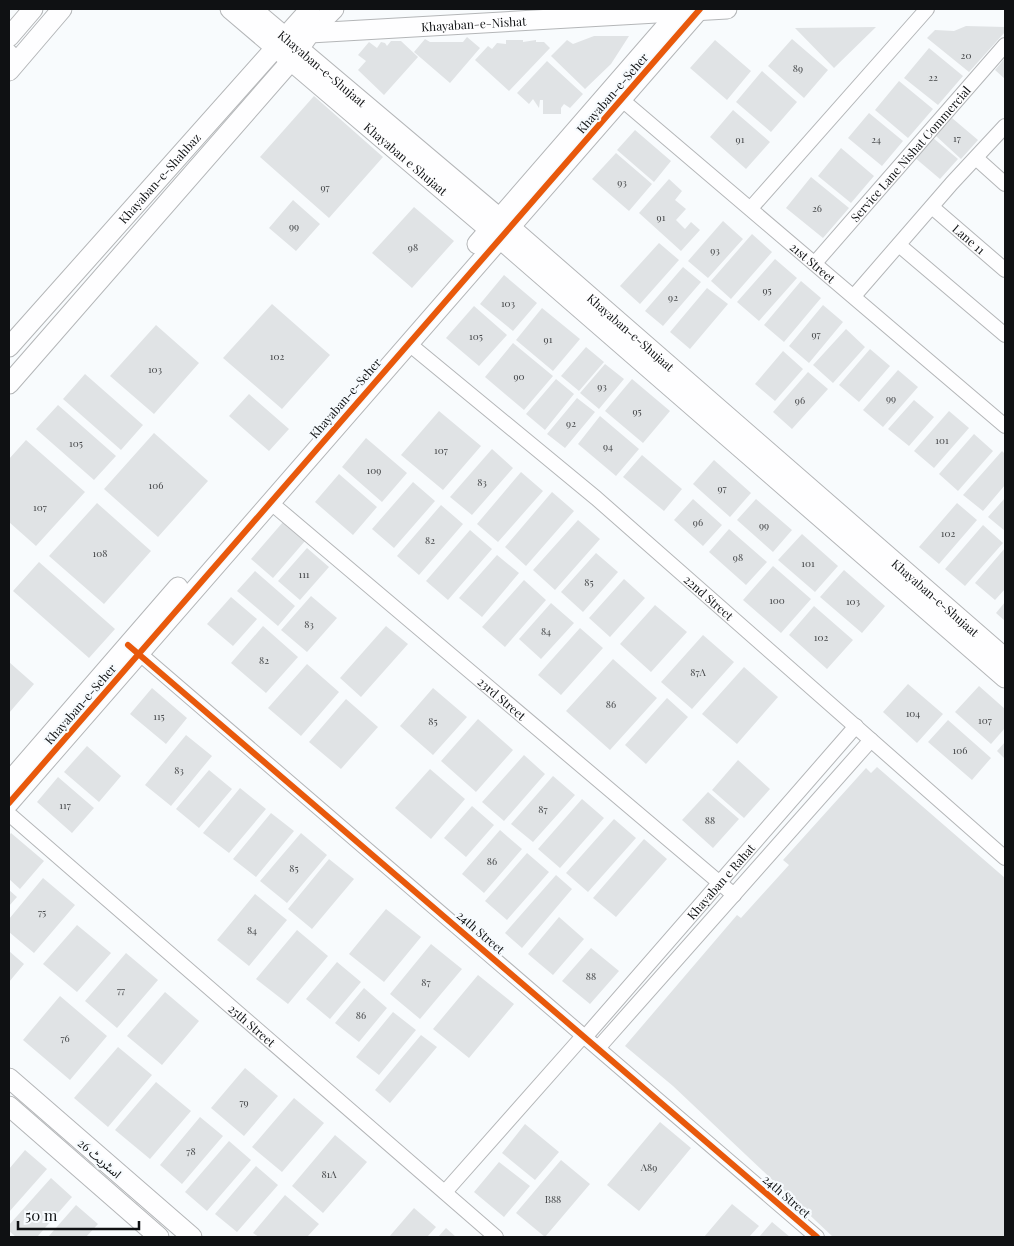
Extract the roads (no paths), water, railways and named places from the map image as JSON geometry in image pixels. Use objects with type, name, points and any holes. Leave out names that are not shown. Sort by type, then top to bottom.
[{"type":"main road","points":[[9,37],[33,9]]},
{"type":"main road","points":[[12,61],[62,9]]},
{"type":"main road","name":"Khayaban-e-Shujaat","points":[[230,9],[288,50]]},
{"type":"main road","name":"Khayaban-e-Shujaat","points":[[252,9],[288,50]]},
{"type":"main road","name":"Khayaban-e-Shahbaz","points":[[9,384],[288,50],[310,9]]},
{"type":"main road","points":[[288,50],[310,33],[334,9]]},
{"type":"main road","name":"Khayaban-e-Nishat","points":[[310,33],[727,9]]},
{"type":"main road","name":"Khayaban-e-Seher","points":[[9,782],[270,502],[408,343],[499,228],[621,99],[689,10]]},
{"type":"main road","name":"Khayaban-e-Seher","points":[[9,803],[133,649],[689,10]]},
{"type":"main road","name":"Khayaban-e-Shahbaz","points":[[9,347],[288,50]]},
{"type":"main road","name":"Khayaban e Shujaat","points":[[288,50],[499,228]]},
{"type":"main road","name":"Khayaban-e-Shujaat","points":[[499,228],[1005,658]]},
{"type":"main road","name":"Khayaban-e-Shujaat","points":[[499,228],[1005,678]]},
{"type":"main road","name":"اسٹریٹ 26","points":[[9,1078],[192,1237]]},
{"type":"main road","name":"اسٹریٹ 26","points":[[9,1106],[159,1237]]},
{"type":"street","points":[[751,208],[926,9]]},
{"type":"street","name":"Service Lane Nishat Commercial","points":[[816,263],[1005,45]]},
{"type":"street","name":"21st Street","points":[[621,99],[816,263],[1005,426]]},
{"type":"street","points":[[854,296],[1005,126]]},
{"type":"street","points":[[976,158],[1005,184]]},
{"type":"street","name":"Lane 11","points":[[932,207],[1005,270]]},
{"type":"street","points":[[899,245],[1005,335]]},
{"type":"street","name":"22nd Street","points":[[408,343],[596,498],[1005,858]]},
{"type":"street","name":"23rd Street","points":[[270,502],[734,895]]},
{"type":"street","name":"24th Street","points":[[133,649],[817,1237]]},
{"type":"street","name":"Khayaban e Rahat","points":[[445,1192],[585,1036],[856,726]]},
{"type":"street","name":"Khayaban e Rahat","points":[[599,1048],[871,740]]},
{"type":"street","name":"25th Street","points":[[9,814],[496,1237]]}]
